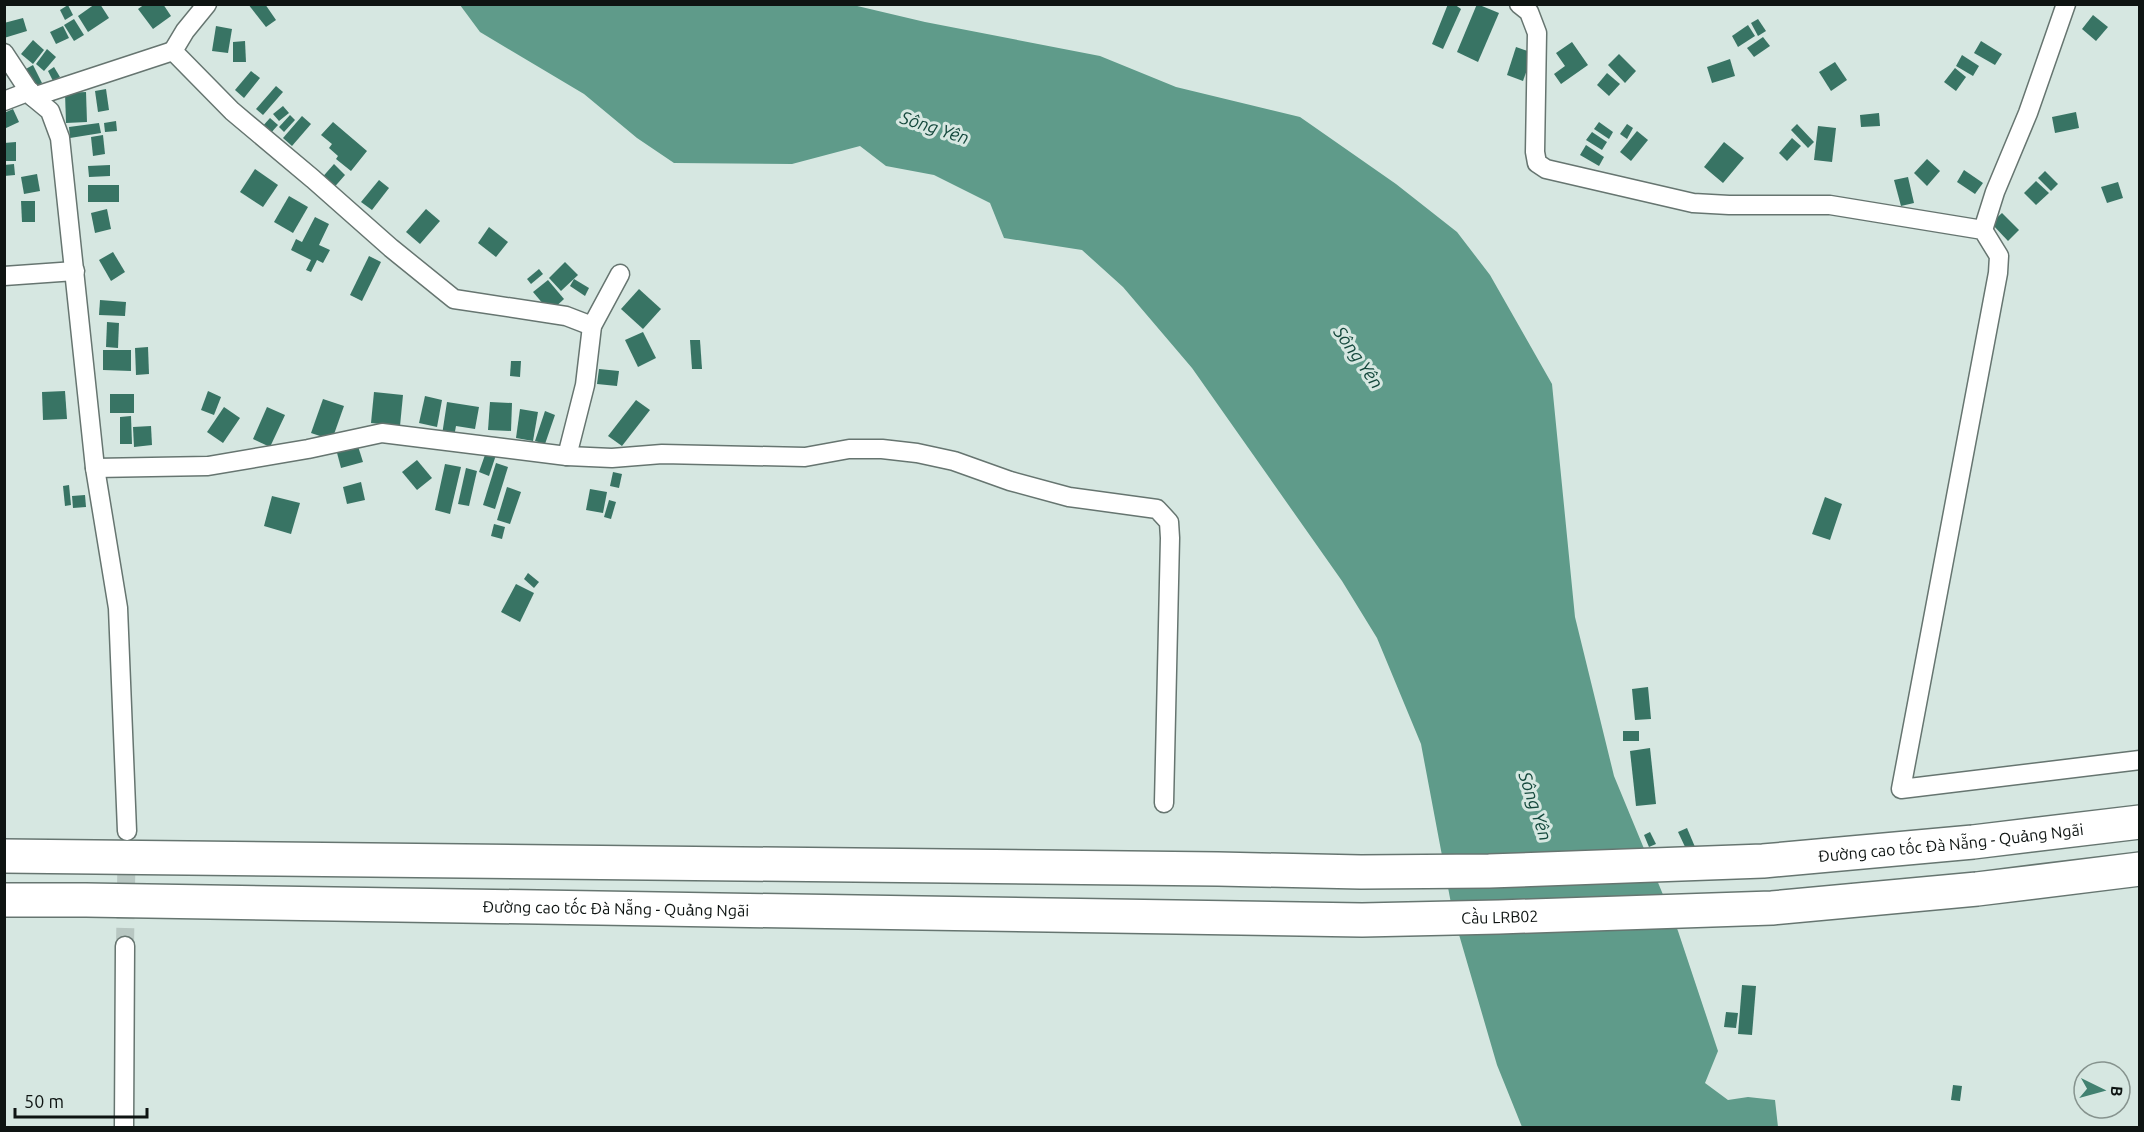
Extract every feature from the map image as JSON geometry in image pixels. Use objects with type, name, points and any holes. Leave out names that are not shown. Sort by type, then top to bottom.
[{"type":"highway","name":"Đường cao tốc Đà Nẵng - Quảng Ngãi","points":[[4,856],[1361,872],[1489,871],[1763,861],[1973,842],[2139,822]]},
{"type":"highway","name":"Cầu LRB02","points":[[1226,917],[1374,920],[1772,908],[1977,889],[2139,869]]},
{"type":"highway","name":"Đường cao tốc Đà Nẵng - Quảng Ngãi","points":[[4,900],[1226,917]]},
{"type":"street","points":[[4,101],[173,51],[185,31],[207,4]]},
{"type":"street","points":[[1519,4],[1529,12],[1537,33],[1535,152],[1537,163],[1546,170],[1693,203],[1830,205],[1983,230],[1999,256],[1998,273],[1901,789],[2139,760]]},
{"type":"street","points":[[1983,230],[1995,192],[2028,113],[2066,4]]},
{"type":"street","points":[[173,51],[232,111],[454,299],[566,316],[592,326]]},
{"type":"street","points":[[4,53],[31,94],[50,111],[60,138],[96,477],[118,608],[127,831]]},
{"type":"street","points":[[4,276],[75,272]]},
{"type":"street","points":[[567,456],[585,385],[592,326],[620,274]]},
{"type":"street","points":[[96,477],[208,466],[308,449],[382,433],[567,456],[612,458],[662,454],[785,458],[849,449],[882,449],[917,453],[954,461],[1010,481],[1069,496],[1157,509],[1169,522],[1170,538],[1164,803]]},
{"type":"street","points":[[124,1128],[125,946]]},
{"type":"water","name":"Sông Yên","points":[[460,5],[853,5],[925,22],[1100,56],[1176,87],[1300,117],[1396,184],[1457,232],[1490,275],[1552,384],[1575,617],[1614,776],[1678,931],[1718,1051],[1705,1083],[1728,1100],[1748,1097],[1775,1100],[1778,1127],[1522,1127],[1497,1065],[1453,914],[1421,744],[1377,638],[1342,581],[1192,368],[1123,287],[1082,250],[1004,238],[990,203],[934,175],[886,166],[860,146],[792,164],[674,163],[637,138],[584,94],[480,32]]},
{"type":"building","points":[[95,4],[100,4],[109,18],[88,32],[78,16]]},
{"type":"building","points":[[145,4],[163,4],[171,16],[153,29],[138,9]]},
{"type":"building","points":[[248,4],[265,4],[276,20],[266,27]]},
{"type":"building","points":[[1448,4],[1454,4],[1461,9],[1443,49],[1432,44]]},
{"type":"building","points":[[1477,4],[1499,13],[1478,62],[1457,52]]},
{"type":"building","points":[[68,5],[73,15],[65,20],[60,10]]},
{"type":"building","points":[[2093,15],[2108,27],[2096,41],[2082,29]]},
{"type":"building","points":[[23,18],[27,31],[4,38],[4,23]]},
{"type":"building","points":[[74,19],[84,35],[74,41],[64,25]]},
{"type":"building","points":[[1758,19],[1766,31],[1758,36],[1751,23]]},
{"type":"building","points":[[1748,25],[1755,36],[1738,47],[1732,36]]},
{"type":"building","points":[[63,26],[69,38],[56,44],[50,32]]},
{"type":"building","points":[[216,26],[232,29],[228,53],[212,51]]},
{"type":"building","points":[[1763,37],[1770,46],[1754,57],[1747,48]]},
{"type":"building","points":[[33,40],[44,50],[33,64],[21,54]]},
{"type":"building","points":[[245,41],[246,62],[233,62],[233,42]]},
{"type":"building","points":[[1981,41],[2002,54],[1995,65],[1974,53]]},
{"type":"building","points":[[1572,42],[1588,65],[1561,84],[1554,74],[1565,66],[1556,53]]},
{"type":"building","points":[[1516,47],[1533,53],[1523,81],[1507,75]]},
{"type":"building","points":[[47,49],[56,57],[44,71],[36,64]]},
{"type":"building","points":[[1619,54],[1636,71],[1625,83],[1608,65]]},
{"type":"building","points":[[1962,55],[1979,66],[1973,76],[1956,66]]},
{"type":"building","points":[[1730,59],[1735,76],[1712,83],[1707,67]]},
{"type":"building","points":[[1835,62],[1847,80],[1831,91],[1819,72]]},
{"type":"building","points":[[33,65],[42,83],[33,88],[24,70]]},
{"type":"building","points":[[54,67],[60,77],[53,81],[48,71]]},
{"type":"building","points":[[1955,68],[1966,77],[1956,91],[1944,82]]},
{"type":"building","points":[[251,71],[260,78],[244,98],[235,90]]},
{"type":"building","points":[[1607,73],[1620,84],[1609,96],[1597,85]]},
{"type":"building","points":[[276,86],[283,92],[263,115],[256,109]]},
{"type":"building","points":[[106,89],[109,110],[98,112],[95,91]]},
{"type":"building","points":[[86,92],[87,122],[66,123],[65,93]]},
{"type":"building","points":[[283,106],[289,113],[279,121],[273,114]]},
{"type":"building","points":[[13,109],[19,122],[4,129],[4,113]]},
{"type":"building","points":[[2076,112],[2079,128],[2055,133],[2052,117]]},
{"type":"building","points":[[1879,113],[1880,126],[1861,127],[1860,115]]},
{"type":"building","points":[[290,115],[295,120],[284,132],[279,127]]},
{"type":"building","points":[[302,116],[311,124],[292,146],[283,138]]},
{"type":"building","points":[[270,118],[278,125],[269,135],[261,128]]},
{"type":"building","points":[[116,121],[117,131],[105,132],[104,123]]},
{"type":"building","points":[[333,122],[367,151],[351,171],[336,159],[338,156],[329,148],[332,144],[321,135]]},
{"type":"building","points":[[1599,122],[1613,132],[1609,139],[1594,129]]},
{"type":"building","points":[[99,123],[101,133],[70,138],[69,127]]},
{"type":"building","points":[[1627,124],[1633,128],[1627,139],[1620,134]]},
{"type":"building","points":[[1797,124],[1814,142],[1808,148],[1791,130]]},
{"type":"building","points":[[1818,126],[1836,128],[1832,162],[1814,160]]},
{"type":"building","points":[[1637,131],[1648,140],[1631,161],[1620,152]]},
{"type":"building","points":[[1592,132],[1607,142],[1602,150],[1586,140]]},
{"type":"building","points":[[103,135],[105,154],[93,156],[91,137]]},
{"type":"building","points":[[1792,138],[1801,146],[1787,161],[1779,153]]},
{"type":"building","points":[[16,142],[16,161],[4,161],[4,143]]},
{"type":"building","points":[[1724,142],[1744,158],[1723,183],[1704,167]]},
{"type":"building","points":[[1586,145],[1604,157],[1599,166],[1580,155]]},
{"type":"building","points":[[1927,159],[1940,171],[1927,186],[1914,173]]},
{"type":"building","points":[[14,164],[15,175],[4,176],[4,165]]},
{"type":"building","points":[[334,164],[345,175],[331,191],[319,181]]},
{"type":"building","points":[[110,165],[110,176],[89,177],[88,166]]},
{"type":"building","points":[[255,169],[278,185],[263,207],[240,192]]},
{"type":"building","points":[[1964,170],[1983,183],[1975,194],[1957,182]]},
{"type":"building","points":[[2045,171],[2058,184],[2051,191],[2038,178]]},
{"type":"building","points":[[37,174],[40,191],[24,194],[21,177]]},
{"type":"building","points":[[1908,177],[1914,203],[1901,206],[1894,180]]},
{"type":"building","points":[[379,180],[389,188],[372,210],[361,202]]},
{"type":"building","points":[[2036,181],[2049,193],[2036,205],[2024,193]]},
{"type":"building","points":[[2118,182],[2123,198],[2107,203],[2101,187]]},
{"type":"building","points":[[88,185],[119,185],[119,202],[88,202]]},
{"type":"building","points":[[289,196],[308,207],[293,233],[274,222]]},
{"type":"building","points":[[21,201],[35,201],[35,222],[22,222]]},
{"type":"building","points":[[107,209],[111,229],[95,233],[91,213]]},
{"type":"building","points":[[426,209],[440,221],[420,244],[406,232]]},
{"type":"building","points":[[2002,213],[2019,230],[2008,241],[1991,223]]},
{"type":"building","points":[[315,217],[329,224],[319,245],[330,250],[323,263],[317,260],[311,272],[306,270],[311,260],[291,250],[296,239],[302,242]]},
{"type":"building","points":[[489,227],[508,242],[496,257],[478,243]]},
{"type":"building","points":[[113,252],[125,272],[111,281],[99,260]]},
{"type":"building","points":[[369,256],[381,262],[362,301],[350,295]]},
{"type":"building","points":[[565,262],[578,275],[561,291],[549,278]]},
{"type":"building","points":[[539,269],[543,274],[531,284],[527,279]]},
{"type":"building","points":[[574,279],[589,288],[585,296],[570,286]]},
{"type":"building","points":[[548,280],[564,299],[550,312],[533,292]]},
{"type":"building","points":[[639,289],[661,309],[643,329],[621,309]]},
{"type":"building","points":[[100,300],[126,302],[125,316],[99,315]]},
{"type":"building","points":[[107,322],[119,323],[118,348],[106,347]]},
{"type":"building","points":[[643,332],[656,358],[638,367],[625,340]]},
{"type":"building","points":[[690,340],[700,340],[702,369],[692,369]]},
{"type":"building","points":[[148,347],[149,374],[136,375],[135,348]]},
{"type":"building","points":[[103,350],[131,350],[131,371],[103,370]]},
{"type":"building","points":[[511,361],[521,361],[520,377],[510,376]]},
{"type":"building","points":[[599,369],[619,371],[617,386],[597,384]]},
{"type":"building","points":[[65,391],[67,419],[43,420],[42,392]]},
{"type":"building","points":[[208,391],[221,397],[214,415],[201,410]]},
{"type":"building","points":[[374,392],[403,395],[400,426],[371,423]]},
{"type":"building","points":[[110,394],[134,394],[134,413],[110,413]]},
{"type":"building","points":[[425,396],[442,400],[437,427],[419,423]]},
{"type":"building","points":[[323,399],[344,406],[332,440],[311,433]]},
{"type":"building","points":[[636,400],[650,410],[622,446],[608,436]]},
{"type":"building","points":[[447,402],[479,407],[475,429],[456,426],[454,437],[442,435]]},
{"type":"building","points":[[490,402],[512,403],[511,431],[488,430]]},
{"type":"building","points":[[224,407],[240,418],[223,443],[207,432]]},
{"type":"building","points":[[267,407],[285,415],[270,447],[253,439]]},
{"type":"building","points":[[520,409],[538,412],[533,441],[516,438]]},
{"type":"building","points":[[545,411],[555,415],[545,444],[535,441]]},
{"type":"building","points":[[131,416],[132,444],[120,444],[120,417]]},
{"type":"building","points":[[151,426],[152,445],[134,447],[133,427]]},
{"type":"building","points":[[357,443],[363,462],[341,468],[336,449]]},
{"type":"building","points":[[486,452],[496,455],[489,476],[479,472]]},
{"type":"building","points":[[417,460],[432,478],[417,490],[402,472]]},
{"type":"building","points":[[496,463],[508,467],[495,509],[483,505]]},
{"type":"building","points":[[445,464],[461,467],[450,514],[435,510]]},
{"type":"building","points":[[466,468],[477,471],[469,506],[458,504]]},
{"type":"building","points":[[613,472],[622,474],[619,488],[610,486]]},
{"type":"building","points":[[361,482],[365,500],[347,504],[343,487]]},
{"type":"building","points":[[69,485],[71,505],[65,506],[63,486]]},
{"type":"building","points":[[507,487],[521,492],[510,524],[497,520]]},
{"type":"building","points":[[590,489],[607,492],[603,513],[586,510]]},
{"type":"building","points":[[85,495],[86,507],[73,508],[72,496]]},
{"type":"building","points":[[272,496],[300,503],[291,534],[264,526]]},
{"type":"building","points":[[1825,497],[1842,504],[1830,540],[1812,534]]},
{"type":"building","points":[[609,500],[616,502],[611,519],[604,517]]},
{"type":"building","points":[[494,524],[505,527],[502,539],[491,536]]},
{"type":"building","points":[[528,573],[539,582],[534,588],[524,579]]},
{"type":"building","points":[[516,584],[534,593],[520,622],[501,612]]},
{"type":"building","points":[[1648,687],[1651,719],[1635,720],[1632,689]]},
{"type":"building","points":[[1623,731],[1639,731],[1639,741],[1623,741]]},
{"type":"building","points":[[1650,748],[1656,804],[1636,806],[1630,751]]},
{"type":"building","points":[[1687,828],[1695,847],[1687,851],[1678,832]]},
{"type":"building","points":[[1650,832],[1656,844],[1649,847],[1644,835]]},
{"type":"building","points":[[1742,985],[1756,986],[1752,1035],[1738,1034]]},
{"type":"building","points":[[1726,1012],[1738,1013],[1736,1028],[1724,1027]]},
{"type":"building","points":[[1953,1085],[1962,1086],[1960,1101],[1951,1100]]},
{"type":"tunnel","points":[[125,946],[127,831]]}]
